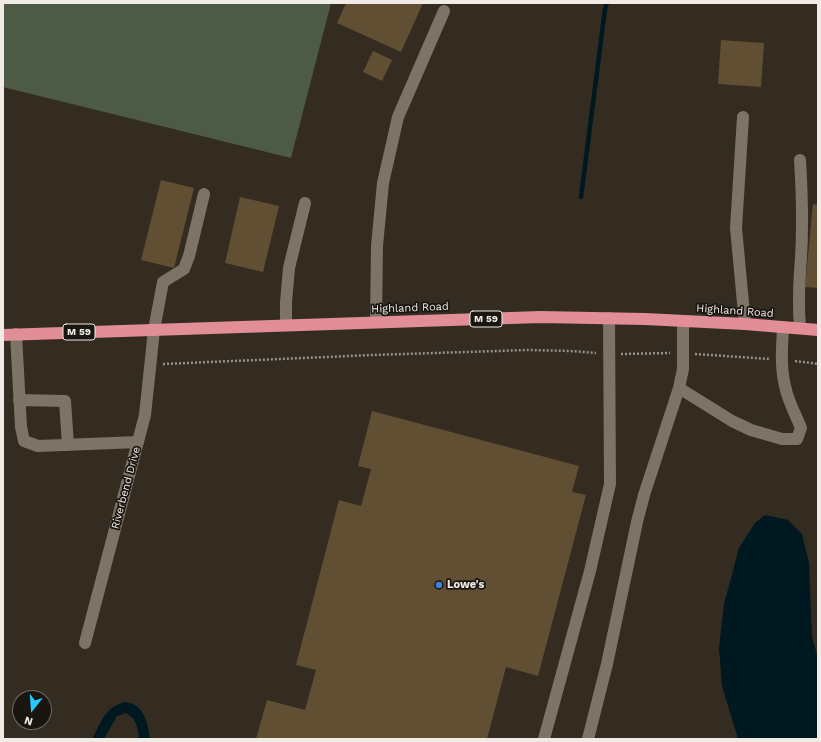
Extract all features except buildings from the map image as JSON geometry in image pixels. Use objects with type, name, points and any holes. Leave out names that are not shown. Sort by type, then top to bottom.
[{"type":"highway","name":"Highland Road","points":[[3,335],[540,317],[683,321],[818,330]]},
{"type":"lane","points":[[376,322],[377,246],[383,184],[388,161],[398,117],[444,12]]},
{"type":"lane","points":[[742,117],[736,228],[744,324]]},
{"type":"lane","points":[[800,160],[802,224],[798,308],[800,328]]},
{"type":"lane","name":"Riverbend Drive","points":[[85,643],[145,415],[154,330],[163,282],[184,269],[189,256],[204,194]]},
{"type":"lane","points":[[286,325],[286,302],[289,268],[305,203]]},
{"type":"lane","points":[[544,739],[590,571],[610,484],[609,318]]},
{"type":"lane","points":[[588,739],[607,664],[644,495],[679,388],[683,369],[683,321]]},
{"type":"lane","points":[[679,388],[732,421],[751,430],[782,439],[797,439],[801,428],[786,390],[781,360],[783,327]]},
{"type":"lane","points":[[16,334],[21,427],[24,441],[38,446],[138,442]]},
{"type":"lane","points":[[19,400],[65,401],[68,445]]},
{"type":"path","points":[[150,364],[381,354],[528,350],[610,354],[683,353],[818,364]]},
{"type":"green space","points":[[3,3],[331,3],[291,158],[3,87]]},
{"type":"water","points":[[765,515],[788,520],[802,534],[809,563],[812,637],[818,658],[818,739],[738,739],[722,686],[719,648],[724,604],[739,548],[755,523]]},
{"type":"water","points":[[125,702],[137,706],[141,710],[148,727],[150,739],[139,739],[135,721],[126,713],[117,716],[104,739],[92,739],[104,716],[112,708]]},
{"type":"waterway","points":[[581,197],[607,3]]},
{"type":"place","name":"Lowe's","points":[[439,585]]}]
